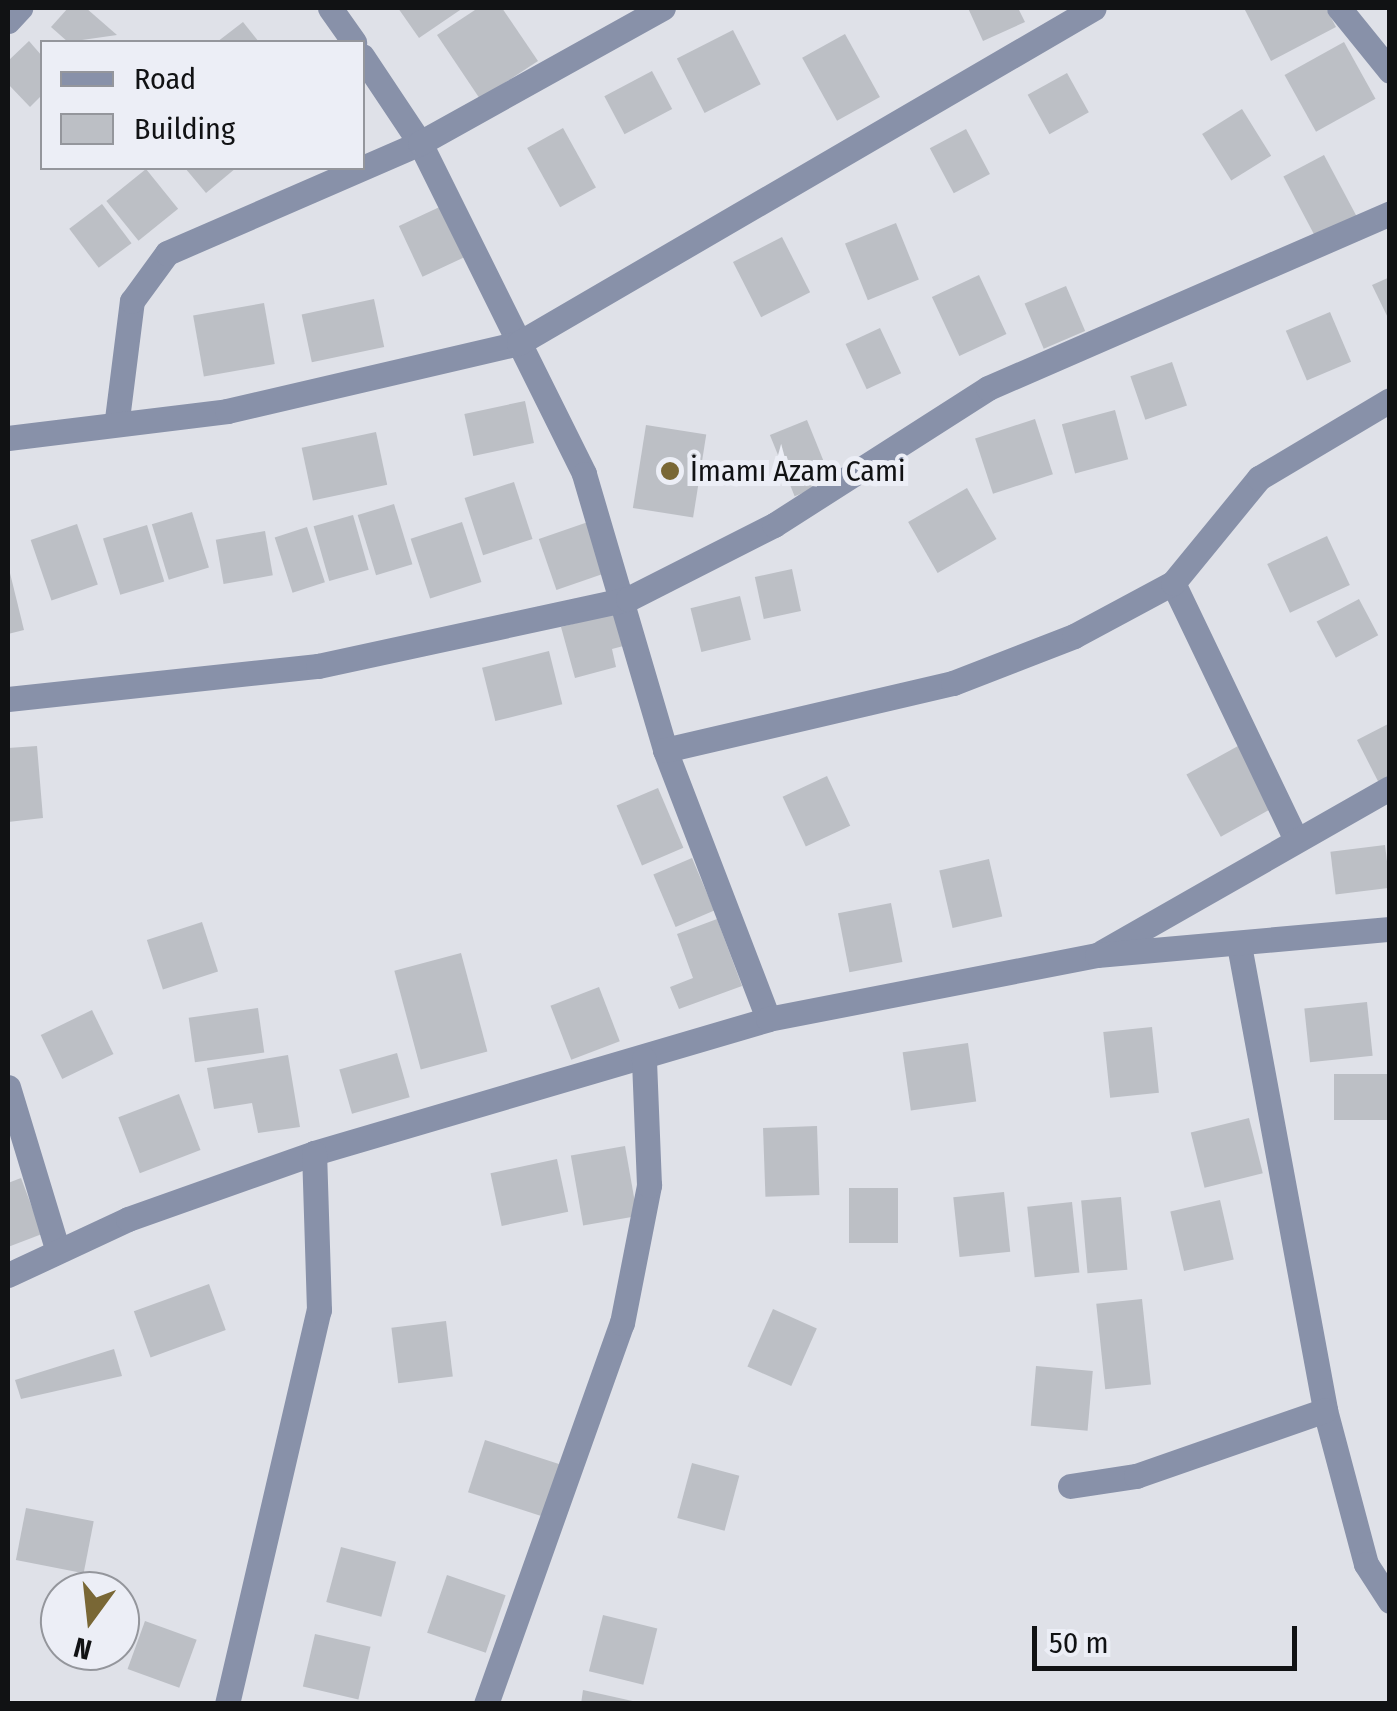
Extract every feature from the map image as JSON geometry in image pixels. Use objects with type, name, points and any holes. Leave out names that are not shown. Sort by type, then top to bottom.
[{"type":"street","points":[[8,20],[20,8]]},
{"type":"street","points":[[330,8],[353,40]]},
{"type":"street","points":[[365,167],[420,143],[663,8]]},
{"type":"street","points":[[8,438],[117,419],[227,411],[519,344],[1094,8]]},
{"type":"street","points":[[1340,8],[1390,71]]},
{"type":"street","points":[[365,60],[420,143],[584,474],[628,598],[665,750],[768,1019]]},
{"type":"street","points":[[117,419],[132,300],[168,253],[358,170]]},
{"type":"street","points":[[8,699],[318,666],[628,598],[774,525],[988,388],[1390,213]]},
{"type":"street","points":[[665,750],[953,682],[1074,636],[1173,583],[1259,478],[1390,400]]},
{"type":"street","points":[[1173,583],[1294,835]]},
{"type":"street","points":[[1097,954],[1294,835],[1390,788]]},
{"type":"street","points":[[8,1274],[57,1248],[314,1154],[768,1019],[1097,954],[1390,929]]},
{"type":"street","points":[[1239,944],[1326,1410],[1366,1564],[1390,1601]]},
{"type":"street","points":[[486,1704],[622,1324],[649,1186],[644,1058]]},
{"type":"street","points":[[8,1087],[57,1248]]},
{"type":"street","points":[[232,1702],[319,1310],[314,1154]]},
{"type":"street","points":[[1070,1486],[1136,1476],[1326,1410]]},
{"type":"building","points":[[68,8],[86,8],[117,35],[66,40],[51,27]]},
{"type":"building","points":[[398,8],[463,8],[419,38]]},
{"type":"building","points":[[478,8],[502,8],[538,61],[480,99],[437,35]]},
{"type":"building","points":[[968,8],[1018,8],[1025,22],[983,41]]},
{"type":"building","points":[[1244,8],[1326,8],[1336,27],[1271,61]]},
{"type":"building","points":[[243,22],[257,40],[220,40]]},
{"type":"building","points":[[733,30],[761,84],[705,113],[677,59]]},
{"type":"building","points":[[845,34],[880,97],[837,121],[802,58]]},
{"type":"building","points":[[29,41],[40,54],[40,97],[30,107],[8,84],[8,61]]},
{"type":"building","points":[[1344,42],[1376,99],[1316,132],[1285,75]]},
{"type":"building","points":[[652,71],[672,109],[625,134],[604,96]]},
{"type":"building","points":[[1067,73],[1089,112],[1049,134],[1028,95]]},
{"type":"building","points":[[1242,109],[1271,156],[1231,181],[1202,134]]},
{"type":"building","points":[[563,128],[596,187],[560,207],[527,148]]},
{"type":"building","points":[[966,129],[990,174],[954,193],[930,148]]},
{"type":"building","points":[[1324,155],[1358,219],[1317,240],[1283,177]]},
{"type":"building","points":[[147,170],[178,209],[138,241],[106,201]]},
{"type":"building","points":[[187,170],[234,170],[206,193]]},
{"type":"building","points":[[102,204],[131,243],[99,268],[69,229]]},
{"type":"building","points":[[446,204],[470,255],[423,277],[399,226]]},
{"type":"building","points":[[896,223],[919,280],[868,300],[845,244]]},
{"type":"building","points":[[782,237],[810,292],[761,317],[733,262]]},
{"type":"building","points":[[979,275],[1006,334],[959,356],[932,297]]},
{"type":"building","points":[[1390,277],[1390,322],[1372,285]]},
{"type":"building","points":[[1066,286],[1085,331],[1044,349],[1025,304]]},
{"type":"building","points":[[374,299],[384,347],[312,362],[302,314]]},
{"type":"building","points":[[264,303],[275,364],[204,377],[193,316]]},
{"type":"building","points":[[1330,312],[1351,362],[1307,380],[1286,331]]},
{"type":"building","points":[[880,328],[901,373],[867,389],[846,344]]},
{"type":"building","points":[[1172,362],[1187,405],[1145,420],[1130,376]]},
{"type":"building","points":[[525,401],[534,443],[473,456],[464,414]]},
{"type":"building","points":[[1115,410],[1128,459],[1075,473],[1062,424]]},
{"type":"building","points":[[1035,419],[1053,474],[993,494],[975,438]]},
{"type":"building","points":[[807,420],[832,481],[795,496],[770,435]]},
{"type":"building","name":"İmamı Azam Cami","points":[[646,425],[706,435],[693,518],[633,508]]},
{"type":"building","points":[[376,432],[387,485],[313,501],[302,448]]},
{"type":"building","points":[[514,482],[533,539],[483,555],[465,498]]},
{"type":"building","points":[[967,488],[996,539],[938,573],[908,522]]},
{"type":"building","points":[[394,504],[412,564],[376,575],[358,515]]},
{"type":"building","points":[[192,512],[209,567],[169,580],[152,524]]},
{"type":"building","points":[[353,515],[369,570],[329,581],[314,526]]},
{"type":"building","points":[[462,522],[481,582],[430,599],[411,539]]},
{"type":"building","points":[[588,522],[606,573],[556,590],[539,539]]},
{"type":"building","points":[[77,524],[98,585],[52,600],[31,540]]},
{"type":"building","points":[[147,525],[164,581],[120,595],[103,538]]},
{"type":"building","points":[[307,527],[325,582],[293,593],[275,538]]},
{"type":"building","points":[[265,531],[273,575],[224,584],[216,540]]},
{"type":"building","points":[[1327,536],[1350,585],[1290,613],[1267,564]]},
{"type":"building","points":[[8,565],[24,630],[8,634]]},
{"type":"building","points":[[792,569],[801,611],[764,619],[755,577]]},
{"type":"building","points":[[740,596],[751,640],[701,652],[691,608]]},
{"type":"building","points":[[1359,599],[1378,635],[1336,658],[1317,622]]},
{"type":"building","points":[[622,611],[631,644],[612,649],[616,667],[575,678],[561,627]]},
{"type":"building","points":[[549,651],[562,704],[495,721],[482,668]]},
{"type":"building","points":[[1390,723],[1390,785],[1382,789],[1357,740]]},
{"type":"building","points":[[37,746],[43,818],[8,822],[8,748]]},
{"type":"building","points":[[1238,746],[1272,808],[1221,837],[1186,775]]},
{"type":"building","points":[[827,776],[850,826],[806,847],[783,797]]},
{"type":"building","points":[[658,788],[683,848],[642,865],[617,806]]},
{"type":"building","points":[[1385,845],[1390,888],[1336,894],[1330,852]]},
{"type":"building","points":[[692,858],[714,910],[676,927],[653,874]]},
{"type":"building","points":[[989,859],[1002,916],[953,928],[939,870]]},
{"type":"building","points":[[891,903],[902,962],[849,972],[838,913]]},
{"type":"building","points":[[717,919],[742,986],[679,1009],[670,987],[693,978],[677,934]]},
{"type":"building","points":[[202,922],[218,971],[163,989],[147,940]]},
{"type":"building","points":[[461,953],[487,1052],[421,1069],[394,971]]},
{"type":"building","points":[[599,987],[620,1041],[571,1060],[550,1006]]},
{"type":"building","points":[[1367,1002],[1373,1056],[1310,1062],[1304,1009]]},
{"type":"building","points":[[258,1008],[264,1053],[195,1062],[189,1018]]},
{"type":"building","points":[[92,1010],[113,1054],[62,1079],[41,1035]]},
{"type":"building","points":[[1152,1027],[1159,1093],[1110,1098],[1103,1032]]},
{"type":"building","points":[[968,1043],[976,1101],[911,1111],[903,1052]]},
{"type":"building","points":[[397,1053],[410,1097],[352,1114],[339,1070]]},
{"type":"building","points":[[288,1055],[300,1127],[258,1133],[252,1103],[214,1109],[207,1068]]},
{"type":"building","points":[[1334,1074],[1390,1074],[1390,1120],[1334,1120]]},
{"type":"building","points":[[179,1094],[201,1150],[140,1173],[118,1117]]},
{"type":"building","points":[[1249,1118],[1263,1173],[1205,1188],[1191,1133]]},
{"type":"building","points":[[817,1126],[819,1195],[765,1197],[763,1128]]},
{"type":"building","points":[[625,1146],[637,1216],[583,1225],[571,1156]]},
{"type":"building","points":[[557,1159],[568,1212],[502,1226],[490,1173]]},
{"type":"building","points":[[21,1178],[42,1234],[8,1247],[8,1183]]},
{"type":"building","points":[[849,1188],[898,1188],[898,1243],[849,1243]]},
{"type":"building","points":[[1004,1192],[1010,1252],[960,1257],[953,1197]]},
{"type":"building","points":[[1121,1197],[1127,1270],[1088,1273],[1081,1200]]},
{"type":"building","points":[[1220,1200],[1234,1259],[1184,1271],[1170,1211]]},
{"type":"building","points":[[1072,1202],[1079,1273],[1035,1277],[1027,1207]]},
{"type":"building","points":[[209,1284],[226,1330],[151,1357],[134,1311]]},
{"type":"building","points":[[1142,1299],[1151,1385],[1105,1389],[1096,1304]]},
{"type":"building","points":[[773,1309],[817,1329],[791,1386],[747,1367]]},
{"type":"building","points":[[446,1321],[453,1377],[398,1383],[391,1328]]},
{"type":"building","points":[[114,1349],[122,1376],[21,1399],[15,1380]]},
{"type":"building","points":[[1036,1366],[1093,1371],[1088,1431],[1031,1426]]},
{"type":"building","points":[[485,1440],[562,1465],[545,1517],[468,1492]]},
{"type":"building","points":[[692,1463],[739,1476],[725,1531],[677,1518]]},
{"type":"building","points":[[26,1508],[94,1521],[84,1571],[16,1560]]},
{"type":"building","points":[[341,1547],[396,1562],[381,1617],[326,1602]]},
{"type":"building","points":[[447,1575],[506,1595],[486,1653],[427,1633]]},
{"type":"building","points":[[603,1615],[657,1629],[643,1685],[589,1671]]},
{"type":"building","points":[[145,1621],[197,1640],[179,1688],[133,1671],[140,1671],[140,1635]]},
{"type":"building","points":[[315,1634],[371,1647],[358,1699],[303,1687]]},
{"type":"building","points":[[583,1690],[637,1702],[637,1704],[581,1704]]},
{"type":"place","name":"İmamı Azam Cami","points":[[670,471]]}]
